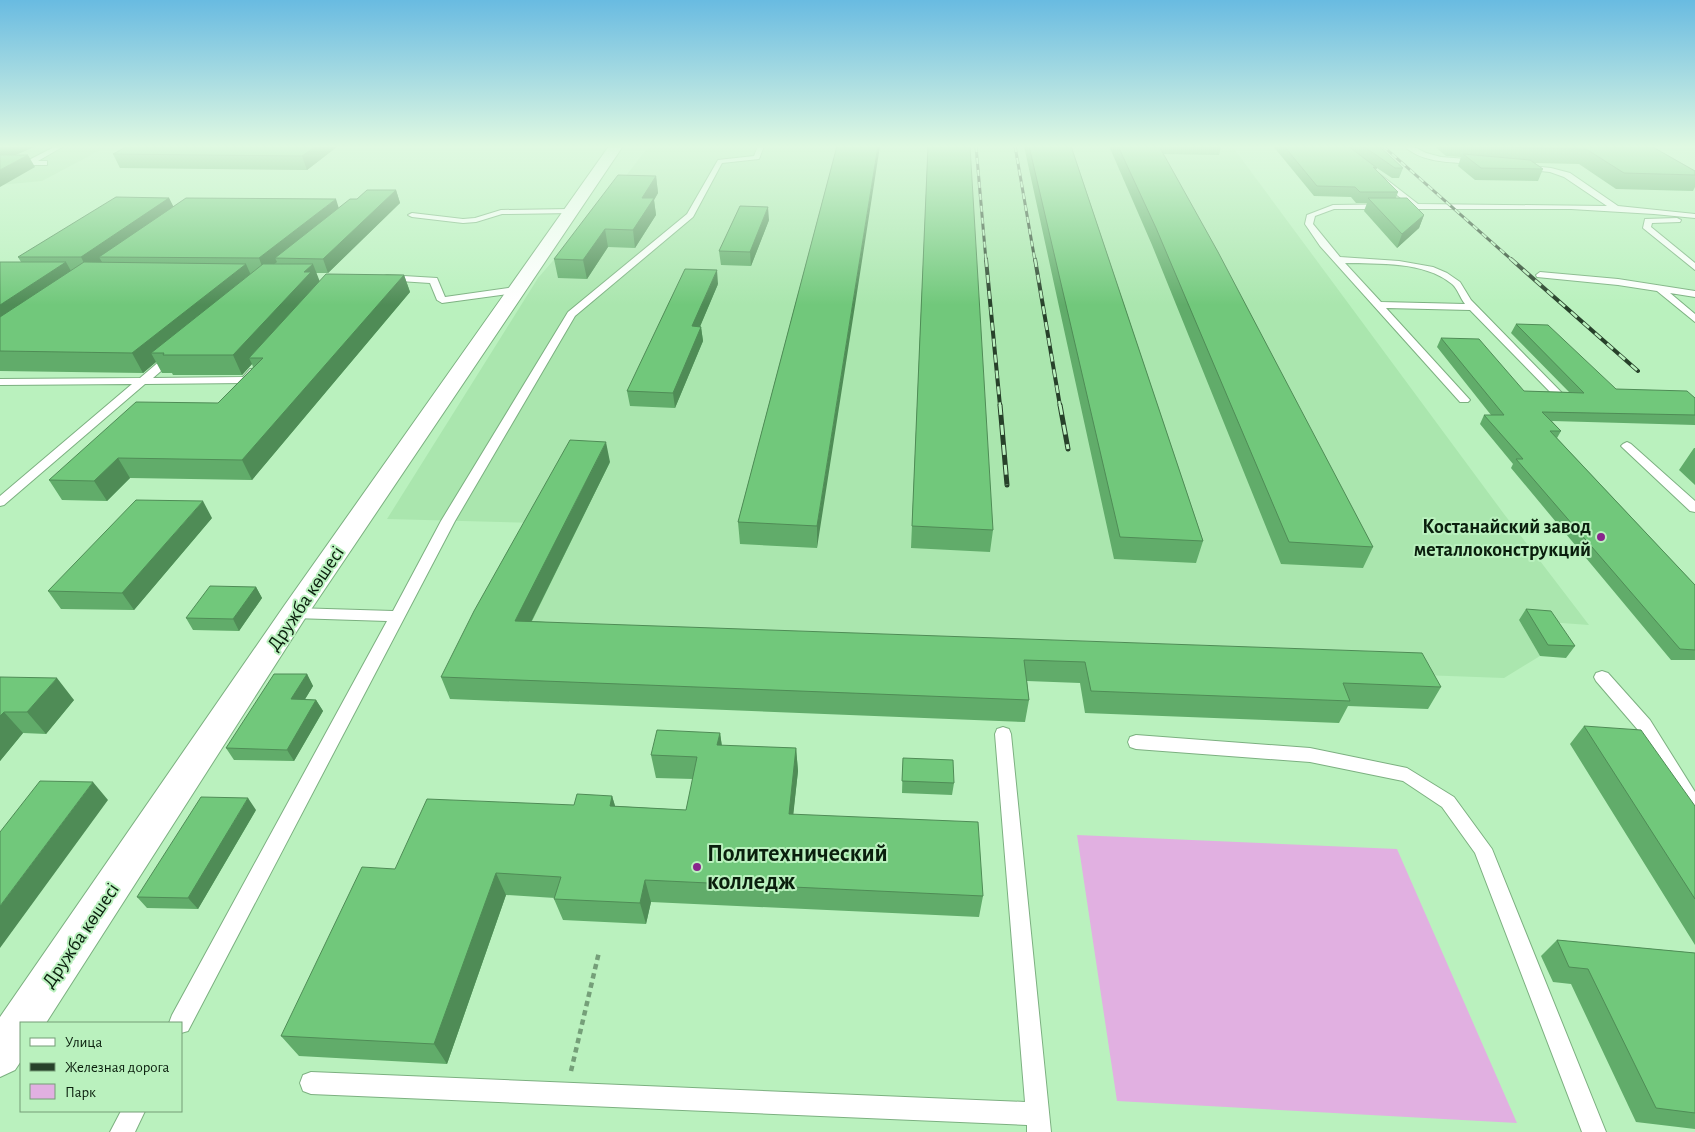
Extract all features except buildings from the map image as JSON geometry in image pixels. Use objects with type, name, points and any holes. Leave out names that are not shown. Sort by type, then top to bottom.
[{"type":"street","name":"Дружба көшесі","points":[[22,1022],[294,613],[579,199]]},
{"type":"street","name":"Дружба көшесі","points":[[0,1055],[20,1025]]},
{"type":"lane","points":[[181,1022],[448,521],[571,314],[690,215],[699,199]]},
{"type":"lane","points":[[1407,199],[1417,207]]},
{"type":"lane","points":[[1603,199],[1618,209]]},
{"type":"lane","points":[[1464,400],[1323,244],[1310,224],[1310,215],[1333,207],[1417,207],[1650,210],[1695,218]]},
{"type":"lane","points":[[412,215],[463,221],[485,218],[501,212],[571,211]]},
{"type":"lane","points":[[1695,218],[1648,221],[1647,228],[1695,267]]},
{"type":"lane","points":[[1338,260],[1400,264],[1437,271],[1456,282],[1474,308],[1559,395]]},
{"type":"lane","points":[[1540,275],[1618,282],[1695,294]]},
{"type":"lane","points":[[379,278],[434,280],[442,300],[516,290]]},
{"type":"lane","points":[[1660,288],[1695,319]]},
{"type":"lane","points":[[1379,304],[1474,308]]},
{"type":"lane","points":[[0,502],[179,350]]},
{"type":"lane","points":[[0,382],[246,380],[260,365]]},
{"type":"lane","points":[[1628,446],[1695,508]]},
{"type":"lane","points":[[294,613],[397,616]]},
{"type":"lane","points":[[1602,677],[1644,726],[1695,807]]},
{"type":"lane","points":[[311,1083],[566,1094],[1037,1123],[1003,734]]},
{"type":"lane","points":[[1136,742],[1310,755],[1407,775],[1448,802],[1483,849],[1594,1132]]},
{"type":"lane","points":[[122,1132],[133,1112]]},
{"type":"path","points":[[566,1094],[599,952]]},
{"type":"shaded area","points":[[607,199],[1271,199],[1504,514],[1589,625],[1519,620],[1540,656],[1504,678],[478,641],[540,523],[387,519],[538,278]]},
{"type":"green space","points":[[1077,835],[1397,849],[1517,1123],[1117,1101]]},
{"type":"railway","points":[[981,199],[986,261]]},
{"type":"railway","points":[[1024,199],[1035,261]]},
{"type":"railway","points":[[1443,199],[1513,261]]},
{"type":"railway","points":[[986,259],[1000,406]]},
{"type":"railway","points":[[1035,259],[1060,406]]},
{"type":"railway","points":[[1511,259],[1638,371]]},
{"type":"railway","points":[[1000,405],[1007,485]]},
{"type":"railway","points":[[1060,405],[1068,449]]},
{"type":"place","name":"Костанайский завод металлоконструкций","points":[[1601,537]]},
{"type":"place","name":"Политехнический колледж","points":[[697,867]]}]
